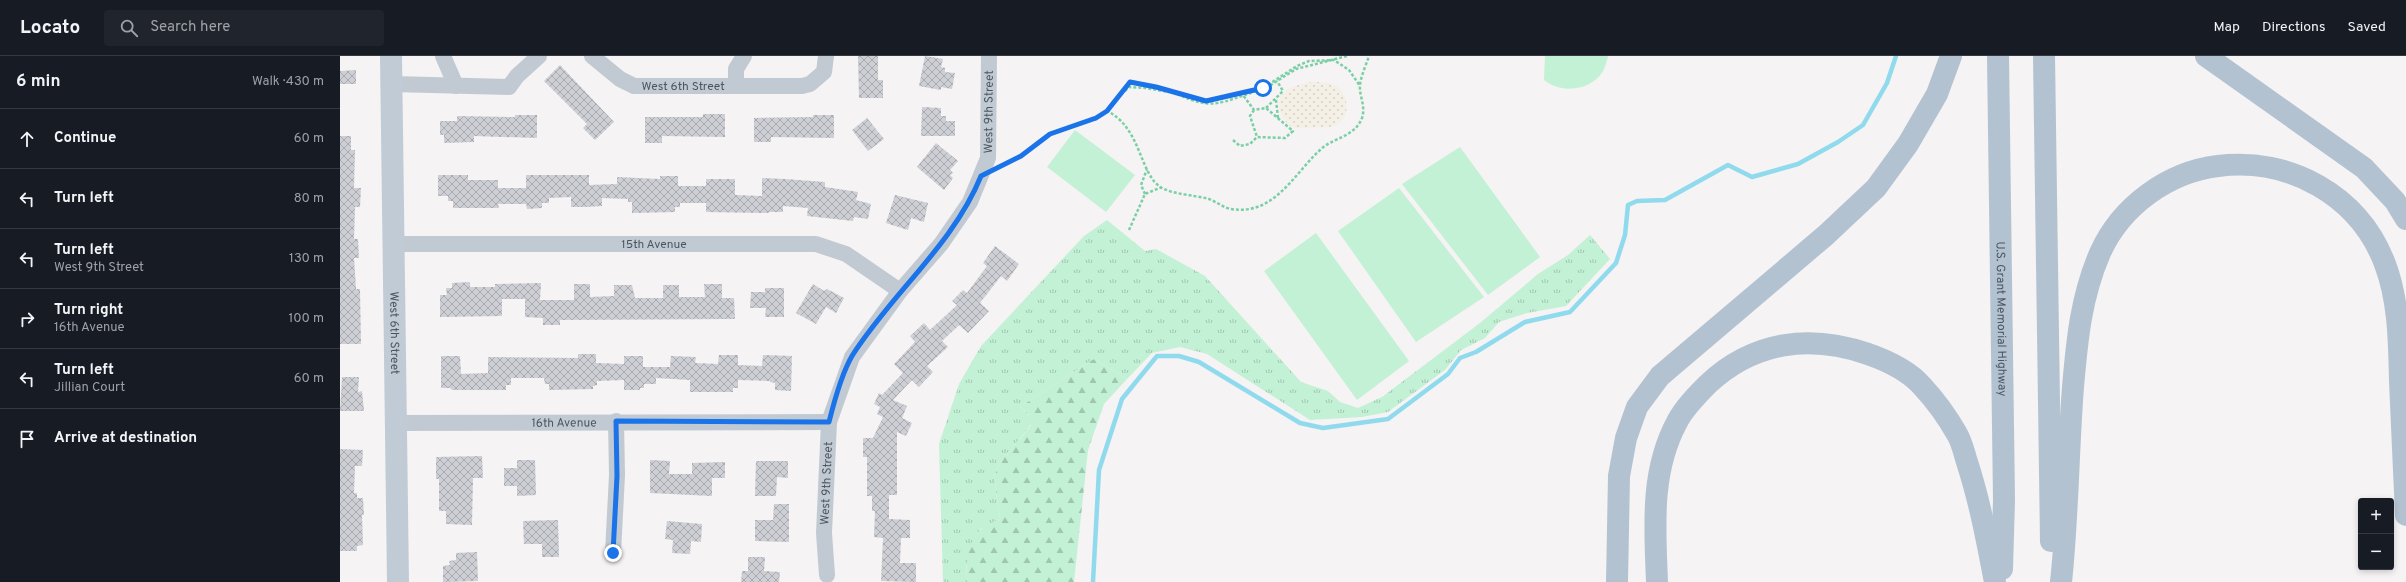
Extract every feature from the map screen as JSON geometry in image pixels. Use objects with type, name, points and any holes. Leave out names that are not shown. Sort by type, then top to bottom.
[{"type":"main road","points":[[1617,582],[1620,476],[1626,438],[1637,407],[1660,376],[1826,235],[1876,188],[1908,144],[1938,94],[1951,56]]},
{"type":"main road","name":"U.S. Grant Memorial Highway","points":[[1998,56],[2004,500],[2001,582]]},
{"type":"main road","points":[[2044,56],[2052,582]]},
{"type":"main road","points":[[2206,56],[2364,168],[2395,201],[2406,219]]},
{"type":"main road","points":[[2061,582],[2065,546],[2071,410],[2082,302],[2101,252],[2111,234],[2130,210],[2152,191],[2178,176],[2206,168],[2236,164],[2266,165],[2294,173],[2320,186],[2343,203],[2363,223],[2385,263],[2396,307],[2406,515]]},
{"type":"main road","points":[[1657,582],[1654,511],[1661,463],[1677,422],[1698,394],[1718,374],[1743,358],[1759,351],[1788,344],[1820,342],[1850,348],[1892,362],[1922,384],[1958,435],[1979,499],[1995,582]]},
{"type":"street","name":"West 6th Street","points":[[391,56],[395,244],[395,423],[398,582]]},
{"type":"street","points":[[443,56],[456,86]]},
{"type":"street","points":[[392,84],[509,87],[517,76],[539,56]]},
{"type":"street","name":"West 6th Street","points":[[592,56],[620,78],[634,86],[802,86],[810,84],[824,72],[826,56]]},
{"type":"street","name":"West 6th Street","points":[[736,86],[736,69],[744,56]]},
{"type":"street","name":"West 9th Street","points":[[827,575],[824,533],[829,422],[852,357],[900,291],[941,244],[970,202],[988,158],[989,56]]},
{"type":"street","name":"15th Avenue","points":[[395,244],[816,244],[846,254],[900,291]]},
{"type":"street","points":[[613,553],[617,476],[616,421]]},
{"type":"street","name":"16th Avenue","points":[[395,423],[616,421],[829,422]]},
{"type":"path","points":[[1119,96],[1129,88],[1146,88],[1175,93],[1195,102],[1214,105],[1264,89],[1296,69],[1347,56]]},
{"type":"path","points":[[1360,86],[1369,56]]},
{"type":"path","points":[[981,176],[1021,156],[1050,134],[1096,118],[1107,111],[1130,82],[1156,87],[1206,101],[1263,88],[1297,66],[1309,61],[1334,60],[1349,70],[1360,86],[1363,98],[1362,117],[1353,132],[1321,149],[1274,200],[1256,209],[1231,209],[1210,200],[1162,187],[1147,169],[1137,142],[1118,116],[1107,111]]},
{"type":"path","points":[[1257,137],[1250,116],[1254,110],[1266,108],[1276,100],[1283,91],[1277,81]]},
{"type":"path","points":[[1242,95],[1254,110]]},
{"type":"path","points":[[1276,100],[1278,118]]},
{"type":"path","points":[[1233,140],[1240,146],[1250,144],[1257,137],[1285,138],[1292,131],[1266,108]]},
{"type":"path","points":[[1145,194],[1140,185],[1147,169]]},
{"type":"path","points":[[1129,230],[1145,194],[1162,187]]},
{"type":"green space","points":[[1545,56],[1608,56],[1603,71],[1598,78],[1584,86],[1567,89],[1544,80]]},
{"type":"green space","points":[[1075,130],[1135,175],[1106,212],[1047,167]]},
{"type":"green space","points":[[1460,147],[1540,257],[1488,295],[1402,184]]},
{"type":"green space","points":[[1399,188],[1484,297],[1416,342],[1338,231]]},
{"type":"green space","points":[[1107,220],[1145,251],[1156,249],[1205,276],[1301,382],[1328,391],[1340,402],[1358,408],[1382,397],[1480,323],[1538,274],[1568,255],[1590,235],[1610,259],[1566,306],[1527,313],[1499,322],[1485,338],[1461,350],[1445,370],[1388,412],[1362,417],[1310,420],[1207,354],[1180,347],[1152,353],[1127,379],[1094,359],[1020,407],[1028,413],[1031,424],[1001,461],[995,475],[1000,519],[980,529],[966,567],[967,582],[943,582],[939,444],[959,384],[981,346],[1084,236]]},
{"type":"green space","points":[[1316,233],[1409,361],[1357,400],[1264,271]]},
{"type":"green space","points":[[1094,359],[1127,379],[1104,404],[1088,450],[1074,582],[967,582],[966,569],[968,554],[976,534],[981,529],[1000,519],[995,475],[1001,461],[1031,425],[1028,413],[1020,407]]},
{"type":"sand","points":[[1312,82],[1330,84],[1341,90],[1347,107],[1346,113],[1340,123],[1330,127],[1295,128],[1287,123],[1279,109],[1282,95],[1291,87]]},
{"type":"building","points":[[858,56],[878,56],[878,80],[883,80],[883,98],[859,98]]},
{"type":"building","points":[[925,56],[943,59],[941,67],[945,68],[945,72],[955,73],[952,89],[941,87],[941,90],[919,86]]},
{"type":"building","points":[[560,65],[614,122],[595,140],[583,128],[587,124],[544,81]]},
{"type":"building","points":[[356,70],[356,84],[340,84],[340,71]]},
{"type":"building","points":[[922,107],[941,108],[941,116],[946,116],[946,121],[955,121],[955,136],[921,136]]},
{"type":"building","points":[[703,114],[725,114],[725,137],[662,136],[662,143],[645,143],[645,117],[703,117]]},
{"type":"building","points":[[515,115],[537,115],[537,138],[474,136],[474,142],[444,143],[444,135],[440,135],[440,121],[457,121],[457,116],[515,117]]},
{"type":"building","points":[[813,115],[834,115],[834,138],[771,137],[771,142],[754,142],[754,118],[813,117]]},
{"type":"building","points":[[867,118],[884,139],[868,151],[852,130]]},
{"type":"building","points":[[340,136],[351,136],[351,150],[355,150],[354,188],[361,188],[360,207],[355,207],[354,239],[358,239],[359,258],[354,258],[356,289],[360,289],[361,344],[340,344]]},
{"type":"building","points":[[936,143],[958,161],[950,170],[953,173],[950,175],[953,178],[944,190],[917,167]]},
{"type":"building","points":[[438,175],[468,175],[468,180],[498,180],[498,188],[526,188],[526,175],[589,175],[589,185],[617,184],[617,177],[660,179],[660,176],[678,176],[678,186],[706,186],[706,179],[735,179],[735,195],[762,196],[762,178],[785,179],[825,182],[825,187],[858,192],[856,200],[871,204],[868,219],[854,217],[853,221],[807,216],[808,208],[783,206],[783,212],[706,212],[706,203],[680,203],[680,207],[675,207],[675,212],[632,213],[632,202],[628,202],[628,199],[602,198],[602,206],[571,207],[571,197],[549,198],[549,203],[542,203],[542,208],[527,209],[526,204],[498,204],[499,208],[453,208],[453,201],[448,201],[448,196],[438,196]]},
{"type":"building","points":[[895,195],[928,203],[924,222],[911,218],[908,230],[886,223]]},
{"type":"building","points":[[995,246],[1019,264],[1007,281],[1001,276],[980,303],[989,311],[968,333],[959,325],[942,341],[948,347],[927,366],[933,372],[919,387],[912,380],[893,400],[907,406],[902,418],[912,423],[906,436],[897,432],[897,495],[889,495],[889,519],[910,520],[910,538],[901,538],[900,563],[916,563],[916,582],[881,581],[883,538],[874,537],[875,511],[872,511],[872,496],[867,496],[867,457],[863,457],[863,438],[873,438],[883,417],[877,414],[880,407],[874,404],[879,393],[882,395],[903,373],[894,364],[915,342],[910,336],[924,323],[930,330],[957,305],[952,301],[963,290],[967,293],[987,266],[983,263]]},
{"type":"building","points":[[470,282],[470,287],[495,287],[495,284],[541,283],[540,300],[574,300],[574,284],[590,284],[590,297],[614,296],[614,285],[632,285],[635,298],[663,298],[663,285],[679,285],[679,297],[705,297],[704,284],[722,284],[722,298],[734,298],[735,319],[560,320],[560,325],[543,325],[543,318],[525,317],[525,299],[502,299],[502,316],[440,317],[440,295],[447,295],[446,288],[452,288],[452,283]]},
{"type":"building","points":[[813,284],[824,291],[827,289],[844,298],[836,313],[826,307],[816,324],[796,313]]},
{"type":"building","points":[[765,288],[784,288],[784,317],[765,317],[766,308],[750,308],[751,292],[765,292]]},
{"type":"building","points":[[578,354],[596,354],[596,363],[624,364],[624,356],[643,356],[643,367],[670,367],[671,356],[696,357],[695,363],[718,364],[719,355],[738,355],[738,365],[762,366],[763,355],[792,356],[791,391],[775,390],[775,383],[770,381],[738,380],[738,388],[733,388],[733,392],[690,392],[690,380],[656,378],[656,384],[644,384],[644,388],[640,388],[640,390],[624,390],[624,380],[597,381],[597,385],[593,386],[593,389],[549,390],[549,384],[545,384],[544,378],[511,378],[511,385],[506,385],[506,390],[452,390],[450,388],[441,388],[441,356],[460,356],[461,374],[488,373],[488,357],[578,358]]},
{"type":"building","points":[[342,377],[359,377],[358,392],[362,391],[364,411],[340,411]]},
{"type":"building","points":[[340,449],[363,450],[362,466],[355,466],[354,493],[357,493],[357,498],[363,498],[364,515],[362,515],[363,545],[357,546],[357,551],[340,551]]},
{"type":"building","points":[[482,456],[483,478],[473,478],[472,525],[446,524],[446,511],[439,511],[439,479],[436,479],[436,457]]},
{"type":"building","points":[[517,460],[535,460],[536,495],[517,496],[517,486],[504,486],[504,468],[517,468]]},
{"type":"building","points":[[650,460],[670,461],[669,474],[692,474],[692,463],[725,462],[725,478],[712,478],[712,496],[650,493]]},
{"type":"building","points":[[756,461],[788,461],[788,478],[777,477],[776,496],[755,496]]},
{"type":"building","points":[[774,504],[789,504],[789,542],[755,541],[755,520],[773,520]]},
{"type":"building","points":[[558,520],[559,557],[542,557],[542,544],[524,544],[523,521]]},
{"type":"building","points":[[667,521],[702,524],[701,542],[691,541],[690,554],[672,553],[673,540],[665,539]]},
{"type":"building","points":[[477,552],[478,581],[443,582],[443,566],[450,565],[449,561],[456,560],[456,553]]},
{"type":"building","points":[[748,557],[765,557],[764,571],[780,572],[779,582],[741,582],[742,571],[748,571]]},
{"type":"waterway","points":[[1093,582],[1099,470],[1122,399],[1157,356],[1179,356],[1199,362],[1300,423],[1323,428],[1388,419],[1448,374],[1460,358],[1476,352],[1525,322],[1570,312],[1616,263],[1625,235],[1628,205],[1637,201],[1665,200],[1728,165],[1752,177],[1798,164],[1838,142],[1863,125],[1887,83],[1896,56]]},
{"type":"route","points":[[613,553],[617,476],[616,421],[829,422],[833,406],[852,357],[900,291],[941,244],[970,202],[981,176],[1021,156],[1050,134],[1096,118],[1107,111],[1130,82],[1184,94],[1206,101],[1263,88]]}]
